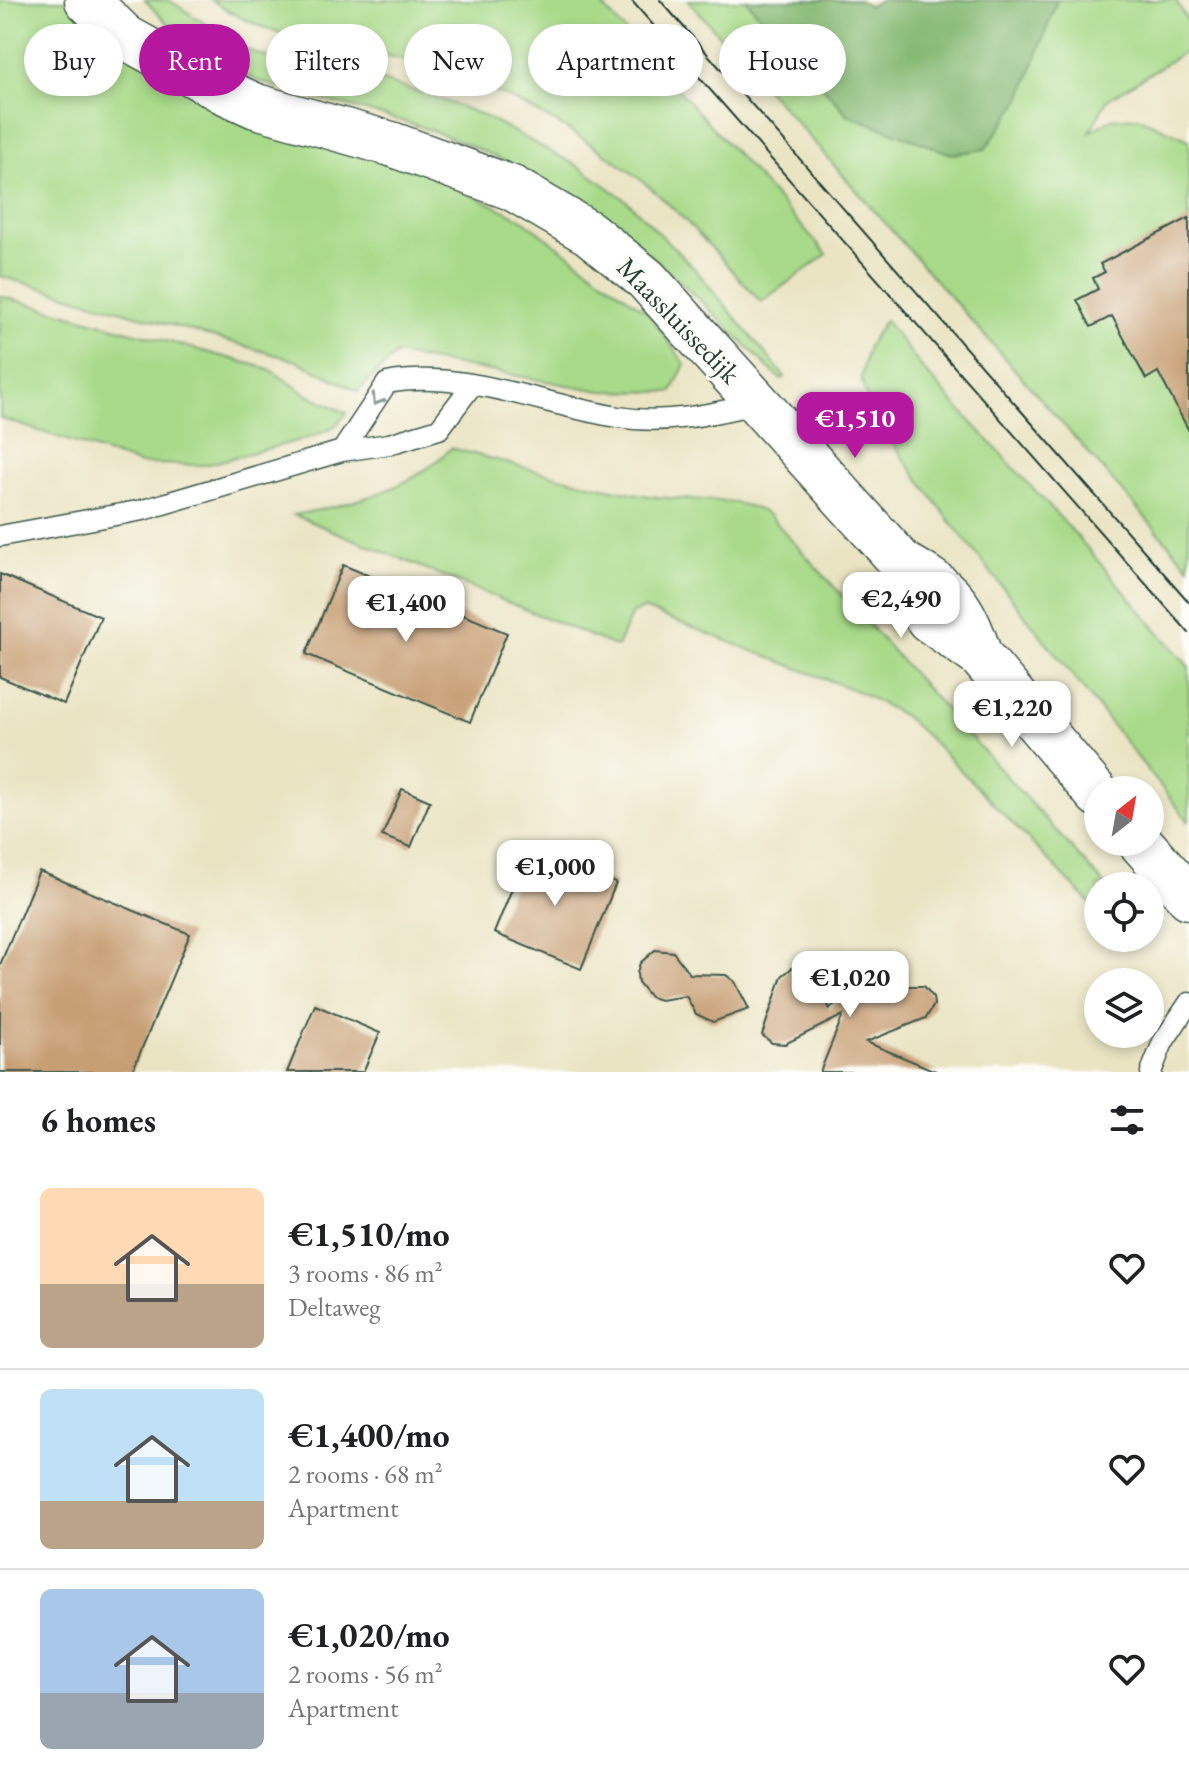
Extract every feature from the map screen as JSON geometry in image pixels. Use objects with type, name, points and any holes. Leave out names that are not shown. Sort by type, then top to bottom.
[{"type":"main road","name":"Maassluissedijk","points":[[87,0],[125,37],[139,44]]},
{"type":"main road","name":"Maassluissedijk","points":[[127,0],[149,24]]},
{"type":"main road","name":"Maassluissedijk","points":[[237,96],[256,106],[391,144],[512,188],[589,233],[646,279],[758,403]]},
{"type":"main road","points":[[758,403],[902,563],[931,579],[953,599],[968,617],[980,656],[1084,779]]},
{"type":"main road","points":[[1152,856],[1189,897]]},
{"type":"lane","name":"Maassluissedijk","points":[[342,451],[387,383],[420,377],[472,385],[621,418],[698,418],[758,403]]},
{"type":"lane","points":[[0,536],[143,510],[342,451],[389,444],[439,429],[472,385]]},
{"type":"lane","points":[[1151,1072],[1163,1042],[1189,1003]]},
{"type":"green space","points":[[0,0],[69,0],[119,24],[24,24],[24,96],[123,96],[123,26],[139,34],[139,96],[250,96],[250,87],[520,218],[647,312],[685,364],[672,392],[601,391],[396,354],[358,391],[297,361],[0,276]]},
{"type":"green space","points":[[145,0],[169,0],[206,24],[169,24]]},
{"type":"green space","points":[[211,0],[597,0],[619,24],[528,24],[528,96],[684,96],[827,254],[761,302],[670,205],[637,177],[587,141],[505,96],[512,96],[512,24],[404,24],[404,59],[388,55],[388,24],[266,24],[266,28],[235,15]]},
{"type":"green space","points":[[688,0],[746,0],[767,24],[719,24],[719,35]]},
{"type":"green space","points":[[746,0],[860,0],[869,6],[879,0],[1057,0],[1021,99],[985,149],[952,154],[848,115],[831,96],[846,96],[846,24],[767,24]]},
{"type":"green space","points":[[1057,0],[1176,0],[1189,25],[1189,49],[1107,100],[1090,132],[1111,119],[1137,117],[1189,140],[1189,567],[773,96],[831,96],[848,115],[952,154],[985,149],[1021,99]]},
{"type":"green space","points":[[250,51],[266,57],[266,83],[250,76]]},
{"type":"green space","points":[[388,83],[404,88],[404,96],[432,96],[482,115],[580,167],[627,201],[695,269],[785,377],[780,379],[657,261],[591,210],[555,187],[492,155],[376,113],[308,96],[388,96]]},
{"type":"green space","points":[[0,296],[269,369],[308,395],[347,413],[333,428],[312,437],[205,465],[140,464],[0,418]]},
{"type":"green space","points":[[885,320],[927,374],[1076,535],[1189,667],[1189,822],[1164,791],[1164,776],[1152,776],[950,521],[872,416],[861,378],[868,346]]},
{"type":"green space","points":[[451,448],[599,486],[664,498],[741,504],[769,515],[1093,872],[1084,872],[1084,897],[933,742],[904,716],[862,693],[644,609],[632,613],[617,647],[294,515],[378,494],[435,463]]},
{"type":"building","points":[[1189,218],[1189,431],[1158,372],[1146,379],[1112,316],[1091,327],[1077,300],[1098,289],[1093,278],[1105,272],[1100,264]]},
{"type":"building","points":[[343,565],[507,633],[470,722],[306,654]]},
{"type":"building","points":[[0,574],[101,617],[64,704],[0,677]]},
{"type":"building","points":[[402,789],[430,801],[411,847],[382,836]]},
{"type":"building","points":[[529,847],[616,883],[581,969],[494,933]]},
{"type":"building","points":[[39,871],[190,934],[132,1072],[0,1072],[0,965]]},
{"type":"building","points":[[655,950],[673,952],[690,974],[726,975],[735,982],[749,1009],[713,1022],[696,1014],[686,996],[660,1000],[650,997],[638,982],[637,973],[640,963]]},
{"type":"building","points":[[800,967],[813,974],[830,1009],[869,968],[883,969],[895,986],[924,986],[933,997],[934,1005],[926,1018],[866,1042],[938,1072],[820,1072],[843,1015],[785,1044],[772,1043],[762,1035],[782,976],[792,968]]},
{"type":"building","points":[[315,1005],[380,1033],[363,1072],[287,1072]]},
{"type":"tram line","points":[[631,0],[1189,633]]},
{"type":"tram line","points":[[660,0],[1189,602]]}]
